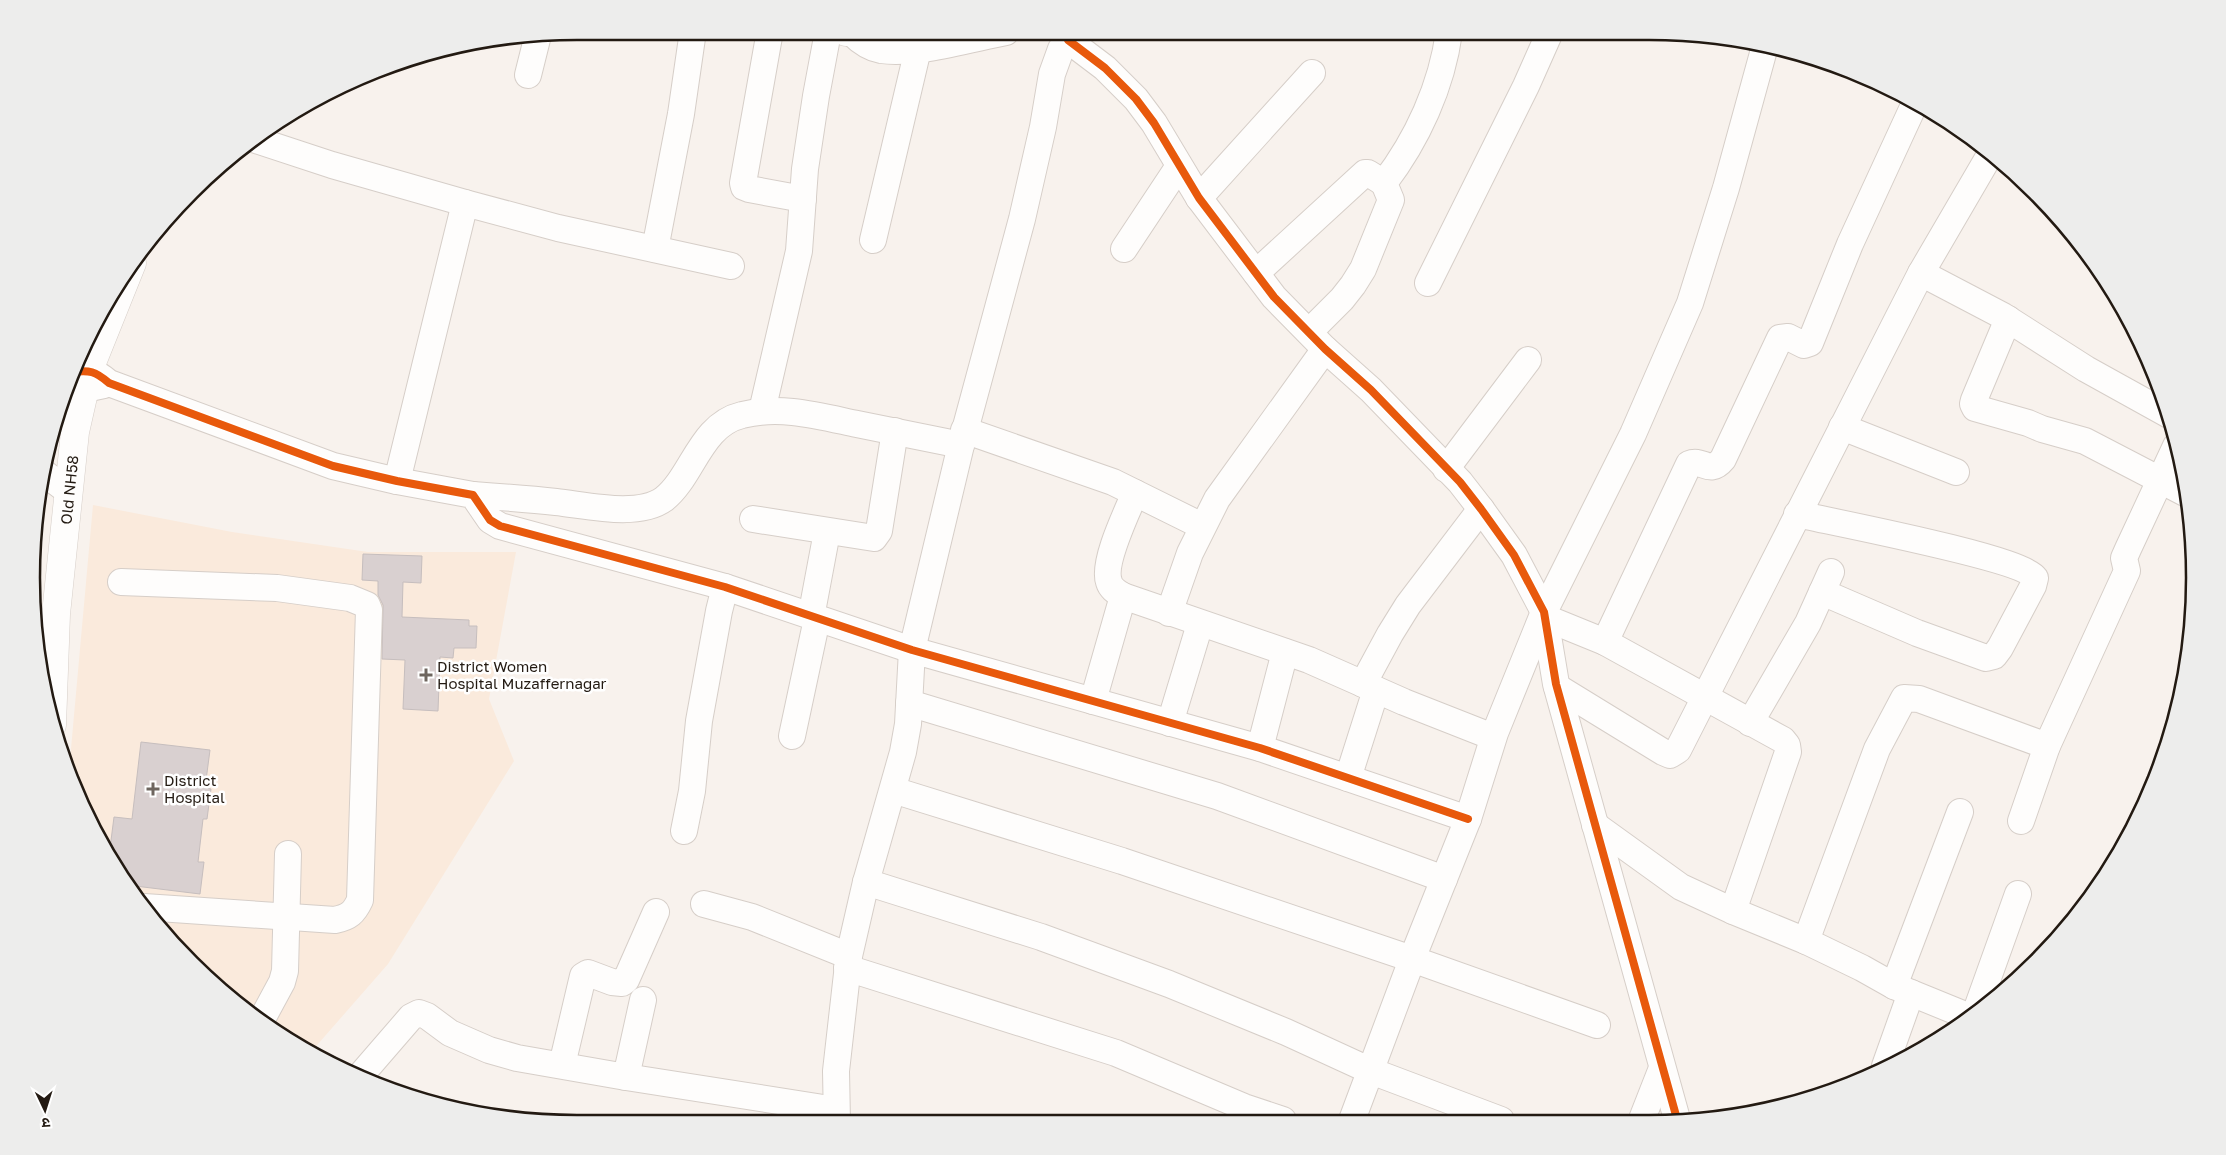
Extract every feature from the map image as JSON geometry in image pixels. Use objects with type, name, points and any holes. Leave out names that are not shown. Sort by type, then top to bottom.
[{"type":"main road","name":"Old NH58","points":[[41,600],[55,481],[79,385],[112,309]]},
{"type":"main road","name":"Old NH58","points":[[53,695],[56,614],[55,481]]},
{"type":"street","points":[[654,249],[677,141],[693,40]]},
{"type":"street","points":[[769,40],[743,183],[744,187],[750,189],[803,199]]},
{"type":"street","points":[[762,411],[799,251],[805,169],[816,96],[842,40]]},
{"type":"street","points":[[858,40],[880,50],[908,51],[965,40]]},
{"type":"street","points":[[836,1115],[839,1037],[848,962],[866,882],[903,752],[910,704],[912,650],[963,437],[1022,219],[1043,127],[1052,74],[1064,40]]},
{"type":"street","points":[[1071,40],[1105,68],[1136,99],[1154,123],[1199,198],[1274,297],[1370,390],[1460,482],[1514,555],[1545,615],[1557,687],[1676,1114]]},
{"type":"street","points":[[1384,183],[1416,134],[1446,54],[1448,40]]},
{"type":"street","points":[[1428,282],[1526,86],[1546,40]]},
{"type":"street","points":[[528,75],[536,42]]},
{"type":"street","points":[[873,240],[918,49]]},
{"type":"street","points":[[1354,1115],[1412,959],[1468,819],[1494,737],[1545,615],[1633,434],[1690,303],[1726,188],[1763,52]]},
{"type":"street","points":[[1199,198],[1312,73]]},
{"type":"street","points":[[1605,642],[1689,464],[1694,462],[1712,467],[1717,466],[1780,338],[1788,337],[1804,345],[1810,343],[1850,244],[1912,109]]},
{"type":"street","points":[[263,142],[332,165],[558,228],[731,266]]},
{"type":"street","points":[[1557,687],[1670,755],[1678,750],[1921,274],[1987,160]]},
{"type":"street","points":[[1124,249],[1180,166]]},
{"type":"street","points":[[1169,613],[1202,526],[1342,299],[1363,269],[1389,208],[1391,198],[1384,183],[1365,173],[1256,273]]},
{"type":"street","points":[[397,481],[465,203]]},
{"type":"street","points":[[1921,274],[2008,319],[2086,369],[2158,409]]},
{"type":"street","points":[[2008,319],[1974,400],[1975,408],[2028,423],[2042,430],[2085,441],[2178,490]]},
{"type":"street","points":[[1446,469],[1528,360]]},
{"type":"street","points":[[79,385],[333,466],[397,481],[473,495],[623,509],[650,506],[662,500],[671,492],[696,453],[723,423],[734,417],[762,411],[796,411],[895,431],[963,437],[1113,482],[1202,526]]},
{"type":"street","points":[[1842,428],[1956,472]]},
{"type":"street","points":[[753,519],[870,539],[877,536],[895,431]]},
{"type":"street","points":[[2020,821],[2046,746],[2127,571],[2124,562],[2125,555],[2172,455]]},
{"type":"street","points":[[1135,493],[1110,557],[1108,573],[1109,582],[1113,589],[1123,596],[1309,660],[1494,737]]},
{"type":"street","points":[[473,495],[483,512],[490,520],[500,526],[725,587],[912,650],[1260,748],[1468,819]]},
{"type":"street","points":[[1348,778],[1370,687],[1390,634],[1408,605],[1481,509]]},
{"type":"street","points":[[1750,723],[1804,631],[1827,582],[1917,633],[1986,658],[1994,656],[2000,648],[2035,578],[2029,572],[2008,564],[1949,548],[1797,514]]},
{"type":"street","points":[[792,736],[814,618],[827,532]]},
{"type":"street","points":[[121,582],[277,588],[350,598],[367,605],[369,610],[360,900],[355,911],[346,918],[335,920],[153,908]]},
{"type":"street","points":[[684,831],[692,791],[699,721],[725,587]]},
{"type":"street","points":[[1094,701],[1123,596]]},
{"type":"street","points":[[1545,615],[1605,642],[1783,740],[1787,744],[1788,752],[1733,911]]},
{"type":"street","points":[[1170,723],[1200,624]]},
{"type":"street","points":[[1260,748],[1285,652]]},
{"type":"street","points":[[1806,941],[1877,749],[1904,698],[1919,699],[2046,746]]},
{"type":"street","points":[[910,704],[1216,796],[1444,879]]},
{"type":"street","points":[[892,790],[1122,861],[1412,959],[1596,1025]]},
{"type":"street","points":[[1886,1060],[1903,990],[1960,812]]},
{"type":"street","points":[[1595,825],[1676,883],[1733,911],[1806,941],[1903,990],[1962,1014]]},
{"type":"street","points":[[265,1014],[282,982],[285,971],[288,854]]},
{"type":"street","points":[[866,882],[1041,937],[1141,974],[1286,1032],[1371,1071],[1488,1115]]},
{"type":"street","points":[[1980,1001],[2018,894]]},
{"type":"street","points":[[704,904],[752,917],[848,962],[1116,1053],[1244,1107],[1268,1115]]},
{"type":"street","points":[[562,1065],[583,976],[588,973],[617,983],[626,980],[656,912]]},
{"type":"street","points":[[626,1077],[644,1000]]},
{"type":"street","points":[[365,1071],[411,1017],[420,1013],[450,1033],[489,1050],[517,1058],[831,1115]]},
{"type":"street","points":[[1644,1115],[1662,1068]]},
{"type":"shaded area","points":[[93,505],[232,532],[368,552],[516,552],[489,699],[514,761],[388,964],[316,1047],[250,1004],[197,958],[173,932],[151,905],[112,846],[95,815],[71,754]]},
{"type":"building","points":[[363,554],[422,556],[421,583],[403,582],[402,617],[469,620],[469,626],[477,626],[476,648],[454,648],[453,658],[440,657],[438,711],[403,709],[405,660],[382,659],[383,605],[378,595],[378,581],[362,580]]},
{"type":"building","points":[[141,742],[210,750],[205,788],[211,789],[207,819],[203,819],[198,862],[204,862],[200,894],[138,886],[111,843],[114,817],[132,819]]},
{"type":"cycle path","points":[[1068,40],[1105,68],[1136,99],[1154,123],[1199,198],[1274,297],[1325,349],[1371,390],[1460,482],[1514,555],[1544,612],[1556,684],[1676,1114]]},
{"type":"cycle path","points":[[81,371],[92,372],[109,383],[333,466],[397,481],[473,495],[490,520],[500,526],[725,587],[912,650],[1260,748],[1468,819]]},
{"type":"place","name":"District Women Hospital Muzaffernagar","points":[[426,675]]},
{"type":"place","name":"District Hospital","points":[[153,789]]}]
